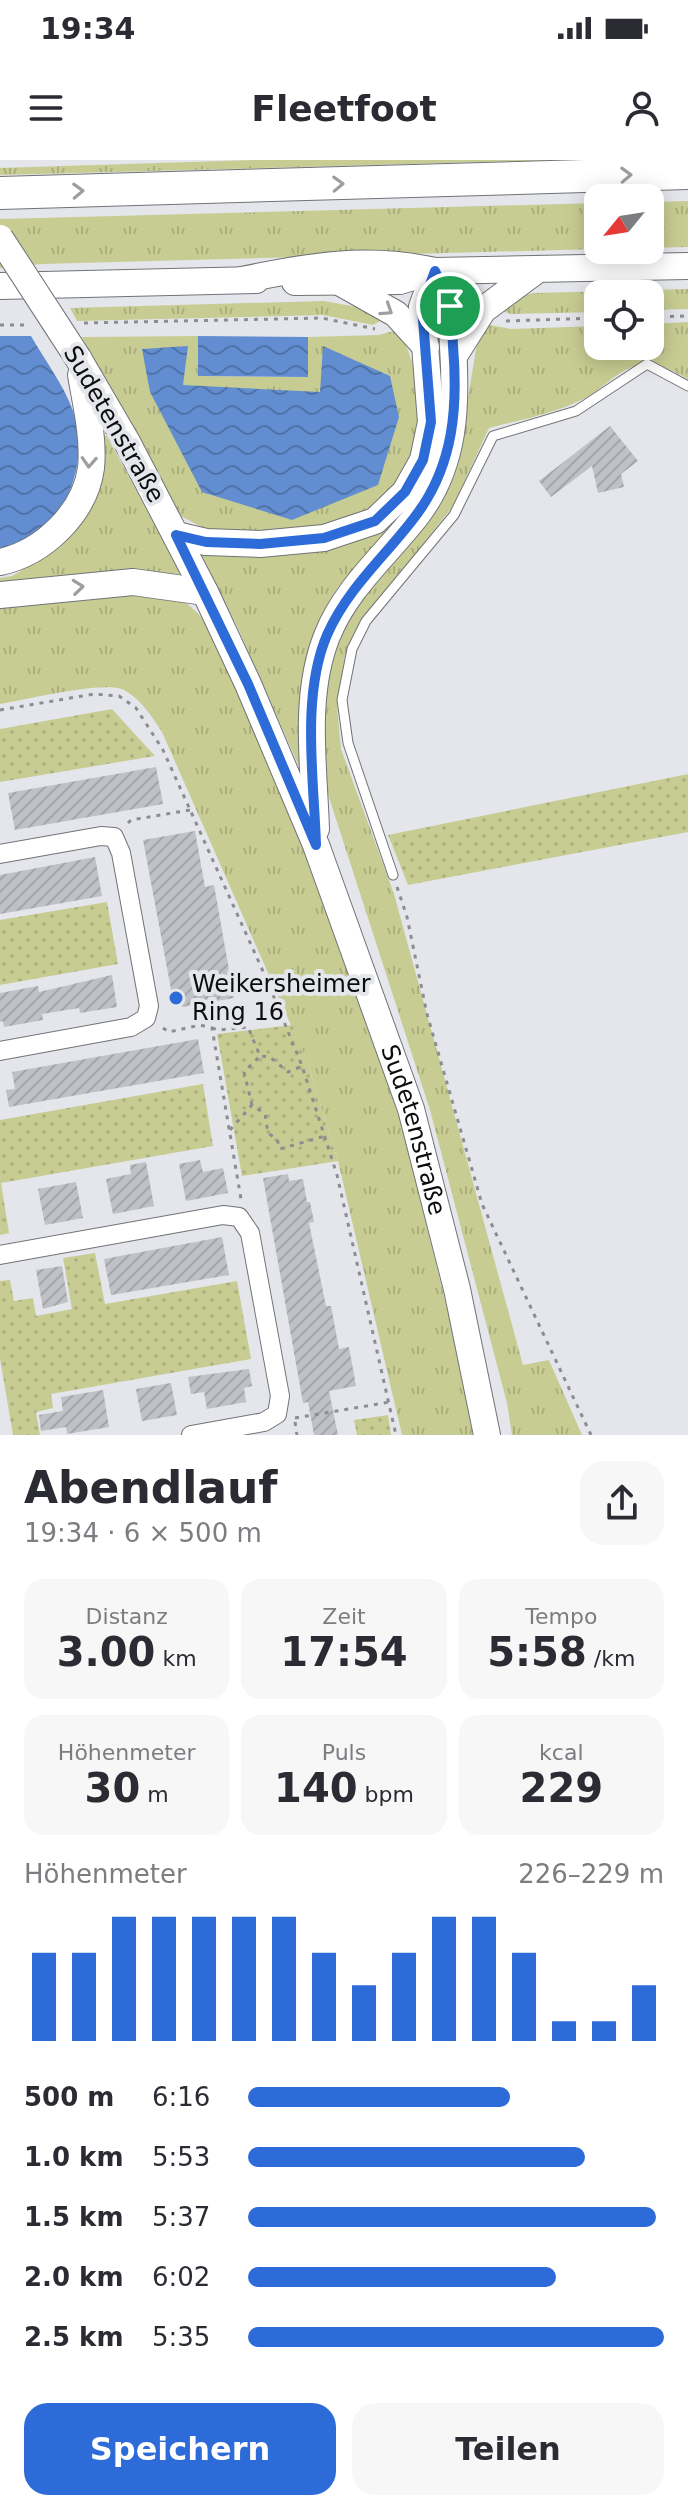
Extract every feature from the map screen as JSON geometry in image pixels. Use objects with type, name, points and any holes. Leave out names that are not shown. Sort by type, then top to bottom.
[{"type":"highway","points":[[0,193],[688,173]]},
{"type":"main road","name":"Sudetenstraße","points":[[0,238],[78,358],[176,535],[248,684],[316,845],[411,1109],[457,1289],[487,1435]]},
{"type":"main road","points":[[242,280],[312,265],[398,263],[435,271],[688,266]]},
{"type":"main road","points":[[454,356],[483,310],[537,270]]},
{"type":"main road","points":[[0,286],[242,280],[400,281],[435,271]]},
{"type":"main road","points":[[176,535],[206,542],[260,544],[324,538],[375,521],[405,492],[423,460],[431,422],[422,307],[435,271]]},
{"type":"main road","points":[[316,845],[312,717],[315,676],[327,636],[346,597],[432,493],[447,459],[454,426],[450,306],[435,271]]},
{"type":"main road","points":[[341,283],[396,314],[426,347]]},
{"type":"main road","points":[[0,562],[12,560],[49,539],[76,508],[91,469],[89,421],[78,358]]},
{"type":"main road","points":[[0,595],[133,582],[205,592]]},
{"type":"street","points":[[0,854],[101,836],[114,837],[121,853],[149,1006],[146,1018],[131,1027],[0,1051]]},
{"type":"street","points":[[0,1255],[223,1215],[239,1217],[250,1233],[286,1416],[191,1435]]},
{"type":"lane","points":[[393,875],[348,743],[342,700],[352,649],[366,621],[454,515],[493,436],[576,411],[647,364],[688,386]]},
{"type":"path","points":[[483,310],[504,321],[584,318]]},
{"type":"path","points":[[77,324],[322,318],[373,329],[386,326],[396,314]]},
{"type":"path","points":[[664,317],[688,316]]},
{"type":"path","points":[[0,325],[31,325]]},
{"type":"path","points":[[0,710],[94,694],[119,696],[136,708],[163,750],[267,980],[326,1136],[396,1435]]},
{"type":"path","points":[[114,837],[131,820],[191,810]]},
{"type":"path","points":[[393,875],[407,917],[427,1014],[482,1204],[591,1435]]},
{"type":"path","points":[[146,1018],[169,1032],[200,1025],[219,1030],[248,1027],[260,1056]]},
{"type":"path","points":[[212,1028],[242,1196],[239,1217]]},
{"type":"path","points":[[260,1056],[270,1057],[288,1072],[302,1066]]},
{"type":"path","points":[[260,1056],[244,1072],[252,1105],[265,1114],[268,1133],[277,1139],[280,1149],[326,1136]]},
{"type":"path","points":[[230,1130],[252,1105]]},
{"type":"path","points":[[297,1435],[286,1416],[390,1402]]},
{"type":"green space","points":[[254,160],[561,160],[0,175],[0,168]]},
{"type":"green space","points":[[688,201],[688,247],[664,248],[664,202]]},
{"type":"green space","points":[[584,203],[584,249],[42,264],[0,268],[0,219]]},
{"type":"green space","points":[[688,289],[688,309],[664,310],[664,290]]},
{"type":"green space","points":[[584,292],[584,312],[511,314],[499,310],[518,296]]},
{"type":"green space","points":[[324,301],[368,309],[382,320],[373,325],[323,315],[77,321],[70,308]]},
{"type":"green space","points":[[431,311],[445,311],[448,396],[439,459],[416,504],[340,584],[324,611],[315,634],[305,682],[305,780],[238,628],[198,550],[276,553],[328,547],[377,529],[401,512],[427,473],[439,440],[439,392]]},
{"type":"green space","points":[[688,322],[688,379],[656,365],[635,366],[572,404],[489,428],[453,506],[356,629],[345,655],[337,706],[341,749],[394,894],[523,1365],[549,1360],[582,1435],[512,1435],[507,1403],[430,1110],[325,785],[321,721],[337,635],[459,452],[477,343],[485,324],[511,329],[584,326],[584,360],[664,360],[664,323]]},
{"type":"green space","points":[[393,331],[406,345],[418,379],[420,441],[386,499],[357,520],[326,531],[213,533],[179,515],[82,337],[198,336],[198,376],[307,377],[308,337],[379,335]]},
{"type":"green space","points":[[98,434],[107,436],[181,574],[120,574],[0,588],[0,578],[12,576],[44,558],[71,532]]},
{"type":"green space","points":[[137,590],[177,598],[191,607],[208,625],[296,824],[369,1020],[402,1128],[452,1328],[473,1435],[402,1435],[338,1161],[308,1064],[162,732],[136,699],[124,690],[114,688],[83,689],[0,704],[0,604]]},
{"type":"green space","points":[[112,709],[155,756],[0,782],[0,729]]},
{"type":"green space","points":[[688,774],[688,832],[408,885],[388,835]]},
{"type":"green space","points":[[107,902],[118,964],[0,985],[0,920]]},
{"type":"green space","points":[[292,1025],[308,1064],[338,1161],[242,1176],[217,1034]]},
{"type":"green space","points":[[203,1084],[213,1146],[1,1183],[9,1233],[0,1235],[0,1120]]},
{"type":"green space","points":[[95,1253],[105,1304],[237,1281],[251,1359],[51,1394],[53,1408],[36,1412],[40,1435],[13,1435],[0,1359],[0,1281],[10,1280],[14,1301],[33,1298],[36,1316],[72,1309],[63,1258]]},
{"type":"green space","points":[[388,1415],[391,1435],[357,1435],[354,1420]]},
{"type":"water","points":[[0,336],[31,336],[73,411],[78,433],[78,455],[75,477],[55,515],[40,531],[22,543],[0,550]]},
{"type":"water","points":[[198,336],[308,337],[308,377],[198,376]]},
{"type":"water","points":[[188,346],[183,385],[320,392],[323,346],[390,376],[399,417],[378,485],[292,520],[202,492],[150,392],[142,349]]},
{"type":"building","points":[[610,426],[638,461],[621,474],[624,487],[598,493],[592,466],[551,497],[539,481]]},
{"type":"building","points":[[156,767],[163,804],[15,830],[8,793]]},
{"type":"building","points":[[195,831],[205,887],[214,885],[234,998],[182,1007],[181,1004],[174,1005],[143,840]]},
{"type":"building","points":[[95,857],[102,896],[0,914],[0,875]]},
{"type":"building","points":[[112,975],[117,1007],[80,1013],[79,1008],[42,1014],[43,1020],[4,1027],[3,1021],[0,1022],[0,993],[38,986],[39,992]]},
{"type":"building","points":[[198,1039],[204,1073],[9,1107],[6,1090],[15,1089],[12,1072]]},
{"type":"building","points":[[200,1160],[203,1172],[223,1168],[228,1193],[186,1201],[179,1164]]},
{"type":"building","points":[[146,1162],[154,1206],[113,1214],[106,1179],[131,1174],[130,1165]]},
{"type":"building","points":[[288,1174],[289,1181],[303,1179],[314,1222],[309,1223],[326,1306],[331,1306],[339,1349],[349,1347],[356,1386],[329,1391],[338,1435],[314,1435],[308,1402],[303,1403],[263,1178]]},
{"type":"building","points":[[76,1182],[83,1218],[45,1225],[38,1189]]},
{"type":"building","points":[[222,1237],[229,1275],[111,1295],[104,1259]]},
{"type":"building","points":[[62,1266],[68,1302],[43,1309],[36,1270]]},
{"type":"building","points":[[249,1369],[252,1386],[244,1388],[246,1402],[207,1409],[204,1392],[191,1394],[188,1377]]},
{"type":"building","points":[[171,1383],[177,1415],[142,1421],[136,1389]]},
{"type":"building","points":[[103,1390],[109,1427],[67,1434],[66,1427],[41,1431],[39,1415],[63,1411],[61,1397]]},
{"type":"place","name":"Weikersheimer Ring 16","points":[[176,998]]},
{"type":"route","points":[[435,271],[450,306],[454,426],[447,459],[432,493],[416,516],[346,597],[327,636],[315,676],[312,717],[316,845],[248,684],[176,535],[206,542],[260,544],[324,538],[375,521],[405,492],[423,460],[431,422],[422,307],[435,271]]}]
